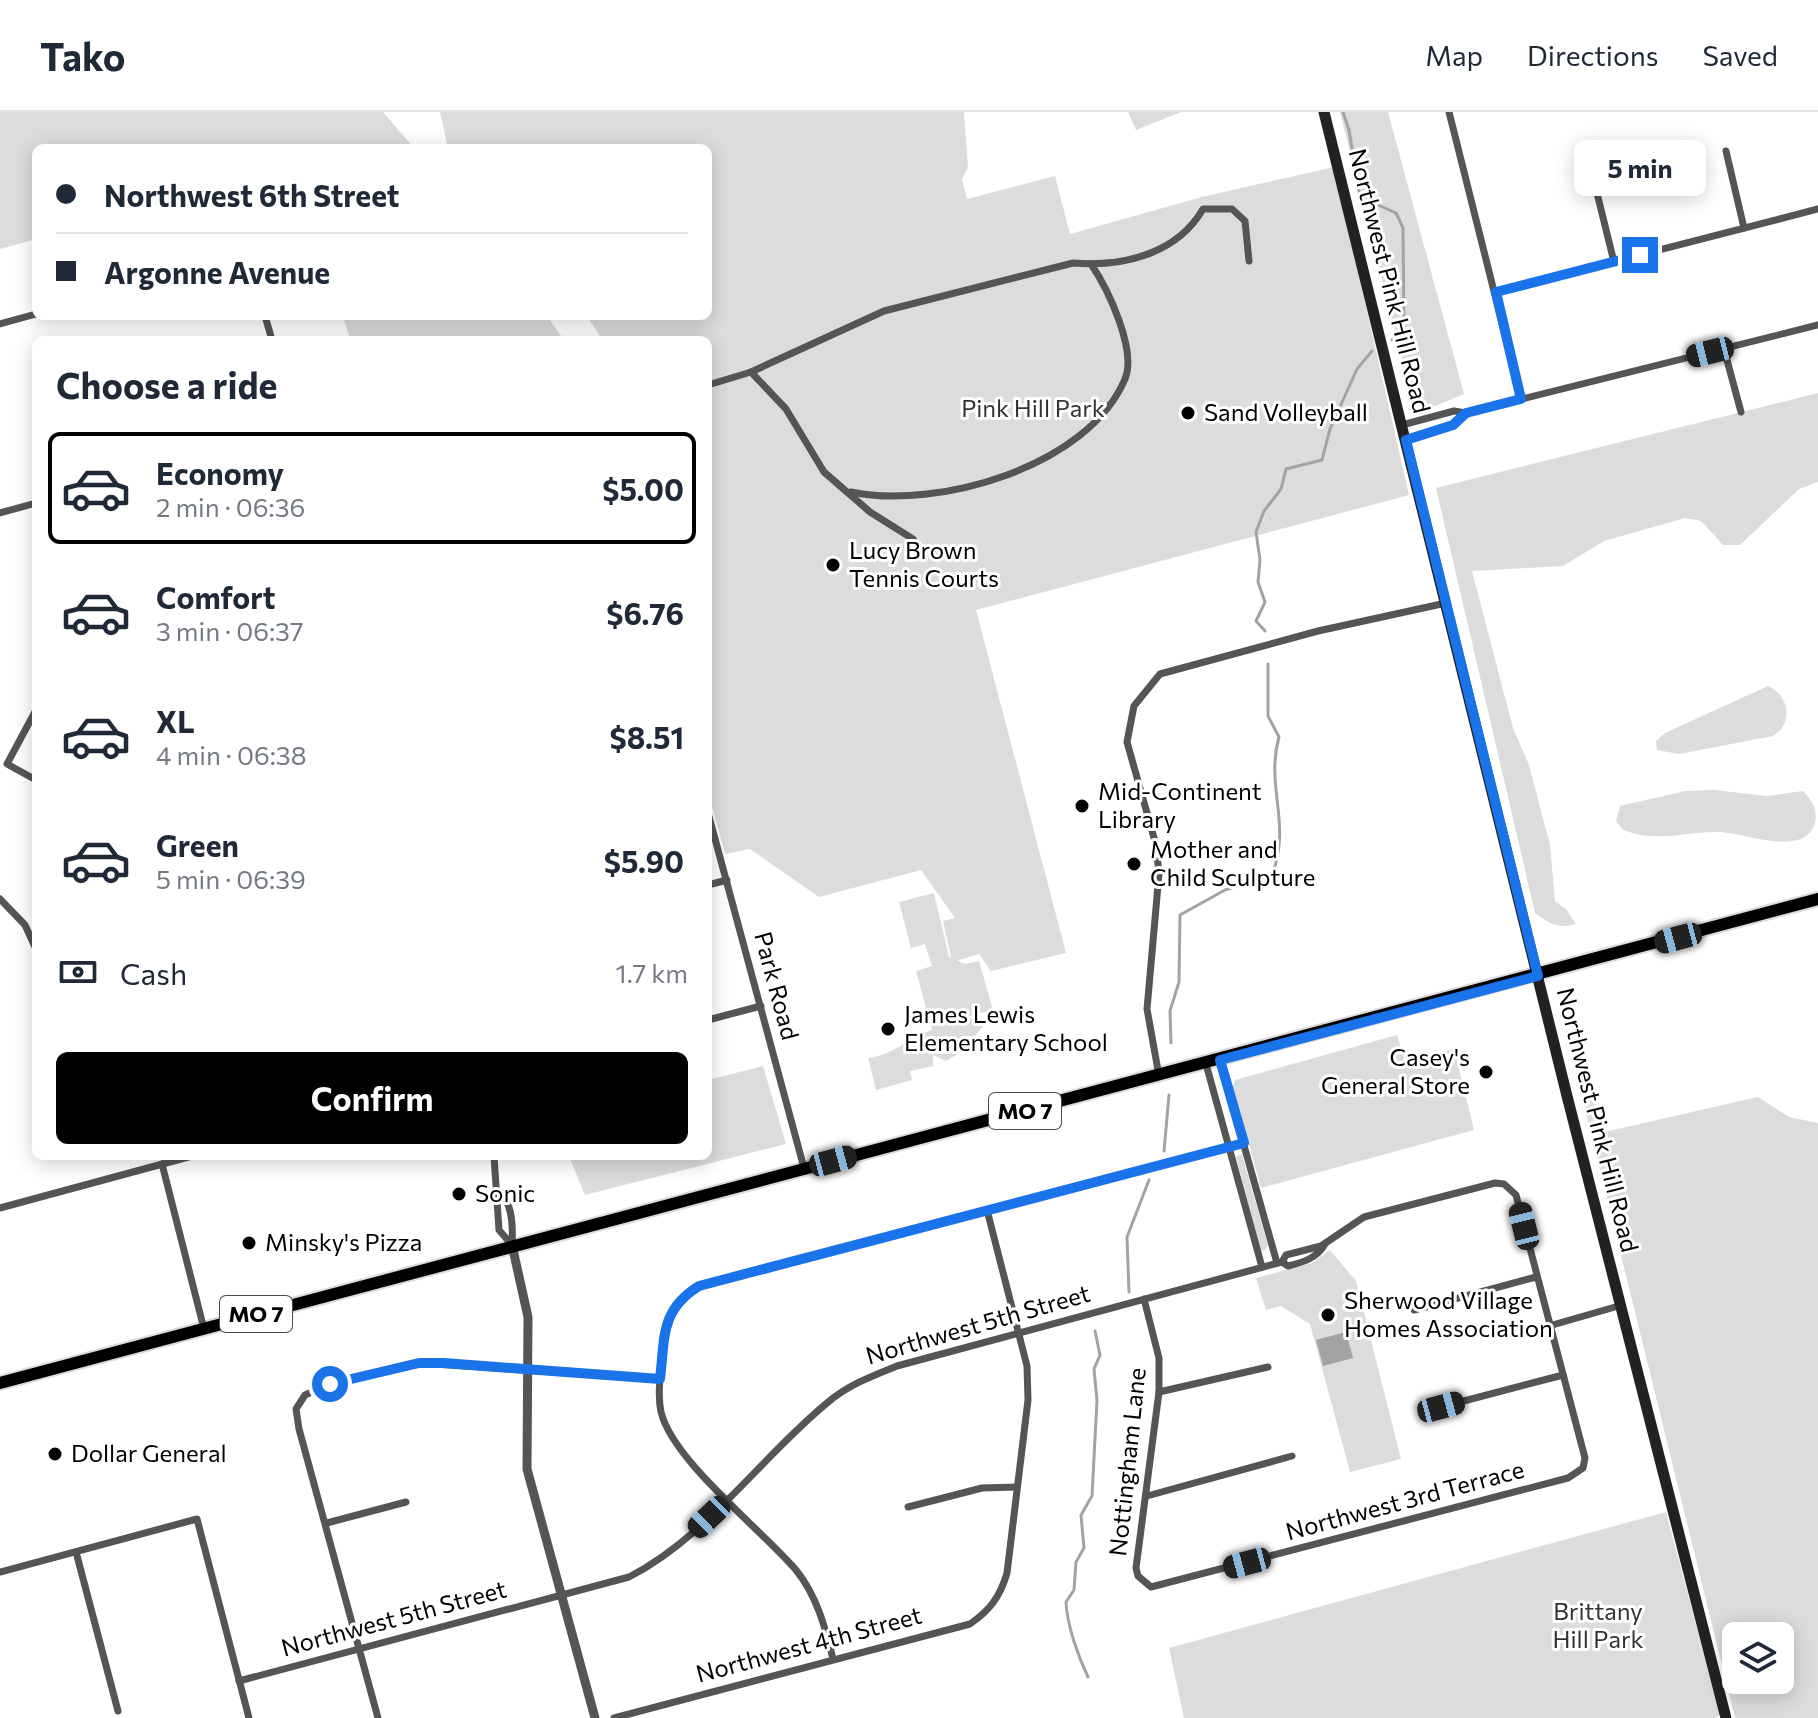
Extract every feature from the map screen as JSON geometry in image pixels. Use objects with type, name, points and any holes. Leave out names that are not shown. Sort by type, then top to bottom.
[{"type":"main road","name":"Northwest Pink Hill Road","points":[[1324,112],[1726,1718]]},
{"type":"main road","name":"MO 7","points":[[0,1383],[1818,899]]},
{"type":"street","points":[[1449,112],[1521,399]]},
{"type":"street","points":[[1726,151],[1744,228]]},
{"type":"street","points":[[1594,181],[1614,262]]},
{"type":"street","points":[[712,384],[751,372],[884,311],[1073,263],[1091,264],[1144,256],[1167,247],[1184,234],[1203,209],[1217,206],[1232,209],[1245,221],[1249,261]]},
{"type":"street","points":[[1496,292],[1818,209]]},
{"type":"street","points":[[849,492],[891,496],[932,493],[989,481],[1037,464],[1074,440],[1102,412],[1125,379],[1129,351],[1091,264]]},
{"type":"street","points":[[0,324],[32,315]]},
{"type":"street","points":[[1402,425],[1454,411],[1466,413],[1818,325]]},
{"type":"street","points":[[1724,349],[1741,412]]},
{"type":"street","points":[[751,372],[786,409],[824,472],[870,512],[913,539],[921,553]]},
{"type":"street","points":[[1406,440],[1453,425],[1466,413]]},
{"type":"street","points":[[0,513],[32,504]]},
{"type":"street","points":[[1159,1076],[1147,1009],[1159,874],[1156,845],[1127,742],[1134,706],[1160,674],[1318,631],[1446,603]]},
{"type":"street","points":[[32,717],[7,764],[32,778]]},
{"type":"street","name":"Park Road","points":[[712,827],[804,1168]]},
{"type":"street","points":[[712,884],[727,880]]},
{"type":"street","points":[[0,899],[25,925],[32,940]]},
{"type":"street","points":[[712,1019],[761,1006]]},
{"type":"street","points":[[1220,1060],[1279,1262]]},
{"type":"street","points":[[1206,1064],[1262,1267]]},
{"type":"street","points":[[833,1659],[822,1616],[796,1570],[673,1440],[661,1411],[660,1379],[669,1312],[683,1296],[699,1286],[1244,1143]]},
{"type":"street","points":[[0,1208],[177,1160]]},
{"type":"street","points":[[494,1160],[498,1191],[495,1214],[499,1230],[512,1245]]},
{"type":"street","points":[[162,1164],[204,1329]]},
{"type":"street","name":"Northwest 5th Street","points":[[239,1681],[629,1577],[672,1553],[828,1402],[860,1380],[897,1366],[1279,1262],[1288,1266],[1307,1261],[1321,1253],[1325,1244],[1364,1217],[1495,1183],[1504,1184],[1516,1195],[1536,1277]]},
{"type":"street","points":[[498,1191],[505,1196],[513,1225],[512,1245],[528,1317],[527,1469],[595,1718]]},
{"type":"street","points":[[908,1507],[972,1490],[1017,1487],[1028,1400],[1027,1366],[987,1210]]},
{"type":"street","points":[[1414,1310],[1536,1277],[1563,1375],[1441,1407]]},
{"type":"street","name":"Nottingham Lane","points":[[1144,1299],[1159,1358],[1159,1392],[1136,1568],[1144,1582]]},
{"type":"street","points":[[1549,1326],[1622,1305]]},
{"type":"street","points":[[378,1718],[296,1409],[305,1395],[330,1384],[419,1363],[660,1379]]},
{"type":"street","points":[[1159,1392],[1268,1367]]},
{"type":"street","name":"Northwest 3rd Terrace","points":[[1144,1582],[1151,1587],[1160,1587],[1568,1478],[1583,1468],[1585,1458],[1563,1375]]},
{"type":"street","points":[[1147,1496],[1292,1456]]},
{"type":"street","name":"Northwest 4th Street","points":[[614,1718],[970,1624],[988,1611],[1002,1591],[1017,1487]]},
{"type":"street","points":[[327,1523],[406,1502]]},
{"type":"street","points":[[0,1572],[197,1519],[249,1718]]},
{"type":"street","points":[[76,1552],[118,1711]]},
{"type":"green space","points":[[0,112],[383,112],[411,144],[32,144],[32,240],[0,249]]},
{"type":"green space","name":"Pink Hill Park","points":[[440,112],[964,112],[968,167],[962,179],[967,199],[1055,176],[1070,234],[1202,197],[1334,167],[1409,495],[976,610],[1066,953],[991,971],[979,954],[956,961],[951,957],[943,921],[955,918],[921,870],[819,897],[750,849],[725,854],[712,806],[712,336],[600,336],[590,320],[712,320],[712,144],[447,144]]},
{"type":"green space","points":[[1128,112],[1181,112],[1136,130]]},
{"type":"green space","points":[[1340,112],[1388,112],[1464,394],[1423,411],[1407,379]]},
{"type":"green space","points":[[344,320],[550,320],[561,336],[349,336]]},
{"type":"green space","points":[[1818,393],[1818,482],[1799,489],[1740,545],[1723,545],[1701,521],[1685,518],[1604,541],[1563,566],[1472,571],[1513,728],[1529,765],[1550,845],[1555,901],[1566,909],[1576,924],[1559,926],[1550,923],[1535,913],[1436,488]]},
{"type":"green space","points":[[1768,686],[1781,696],[1786,710],[1784,724],[1773,736],[1679,754],[1657,750],[1656,741],[1665,733]]},
{"type":"green space","points":[[1714,790],[1767,796],[1803,791],[1814,806],[1815,823],[1809,833],[1799,839],[1773,841],[1719,832],[1646,836],[1622,829],[1616,821],[1620,806],[1685,791]]},
{"type":"green space","points":[[934,893],[949,957],[965,964],[979,961],[993,1010],[959,1019],[961,1022],[977,1016],[983,1026],[975,1036],[965,1036],[966,1049],[946,1061],[933,1055],[933,1066],[910,1071],[912,1080],[876,1090],[868,1058],[932,1030],[916,971],[932,966],[925,944],[911,948],[899,902]]},
{"type":"green space","points":[[1397,1035],[1405,1061],[1454,1049],[1474,1130],[1261,1188],[1233,1087],[1235,1080]]},
{"type":"green space","points":[[763,1066],[786,1144],[585,1195],[571,1160],[712,1160],[712,1079]]},
{"type":"green space","points":[[1593,1096],[1604,1132],[1758,1097],[1789,1117],[1818,1123],[1818,1718],[1735,1718],[1729,1694],[1794,1694],[1794,1622],[1722,1622],[1722,1665],[1584,1105]]},
{"type":"green space","points":[[1242,1154],[1268,1246],[1264,1251],[1260,1249],[1236,1157]]},
{"type":"green space","points":[[1330,1250],[1356,1281],[1401,1459],[1350,1472],[1310,1324],[1281,1306],[1266,1310],[1256,1278],[1312,1263]]},
{"type":"green space","name":"Brittany Hill Park","points":[[1666,1512],[1720,1715],[1716,1718],[1184,1718],[1169,1648]]},
{"type":"shaded area","points":[[1346,1332],[1353,1358],[1323,1366],[1316,1340]]},
{"type":"waterway","points":[[1343,112],[1360,197],[1396,213],[1403,228],[1404,328],[1392,340]]},
{"type":"waterway","points":[[1265,631],[1256,621],[1265,602],[1258,582],[1260,560],[1256,532],[1264,511],[1281,489],[1286,469],[1322,460],[1330,429],[1357,369],[1372,351]]},
{"type":"waterway","points":[[1171,1043],[1170,1011],[1179,982],[1180,915],[1225,890],[1272,875],[1277,856],[1280,839],[1275,772],[1279,737],[1268,716],[1268,664]]},
{"type":"waterway","points":[[1164,1151],[1169,1095]]},
{"type":"waterway","points":[[1129,1292],[1127,1237],[1149,1180]]},
{"type":"waterway","points":[[1088,1677],[1068,1620],[1066,1602],[1074,1590],[1076,1562],[1084,1548],[1081,1515],[1092,1496],[1097,1400],[1094,1369],[1100,1355],[1095,1331]]},
{"type":"place","name":"Sand Volleyball","points":[[1188,413]]},
{"type":"place","name":"Lucy Brown Tennis Courts","points":[[833,565]]},
{"type":"place","name":"Mid-Continent Library","points":[[1082,806]]},
{"type":"place","name":"Mother and Child Sculpture","points":[[1134,864]]},
{"type":"place","name":"James Lewis Elementary School","points":[[888,1029]]},
{"type":"place","name":"Casey's General Store","points":[[1486,1072]]},
{"type":"place","name":"Sonic","points":[[459,1194]]},
{"type":"place","name":"Minsky's Pizza","points":[[249,1243]]},
{"type":"place","name":"Sherwood Village Homes Association","points":[[1328,1315]]},
{"type":"place","name":"Dollar General","points":[[55,1454]]},
{"type":"route","points":[[330,1384],[419,1363],[660,1379],[669,1312],[683,1296],[699,1286],[1244,1143],[1220,1060],[1538,976],[1406,440],[1453,425],[1466,413],[1521,399],[1496,292],[1640,255]]}]
